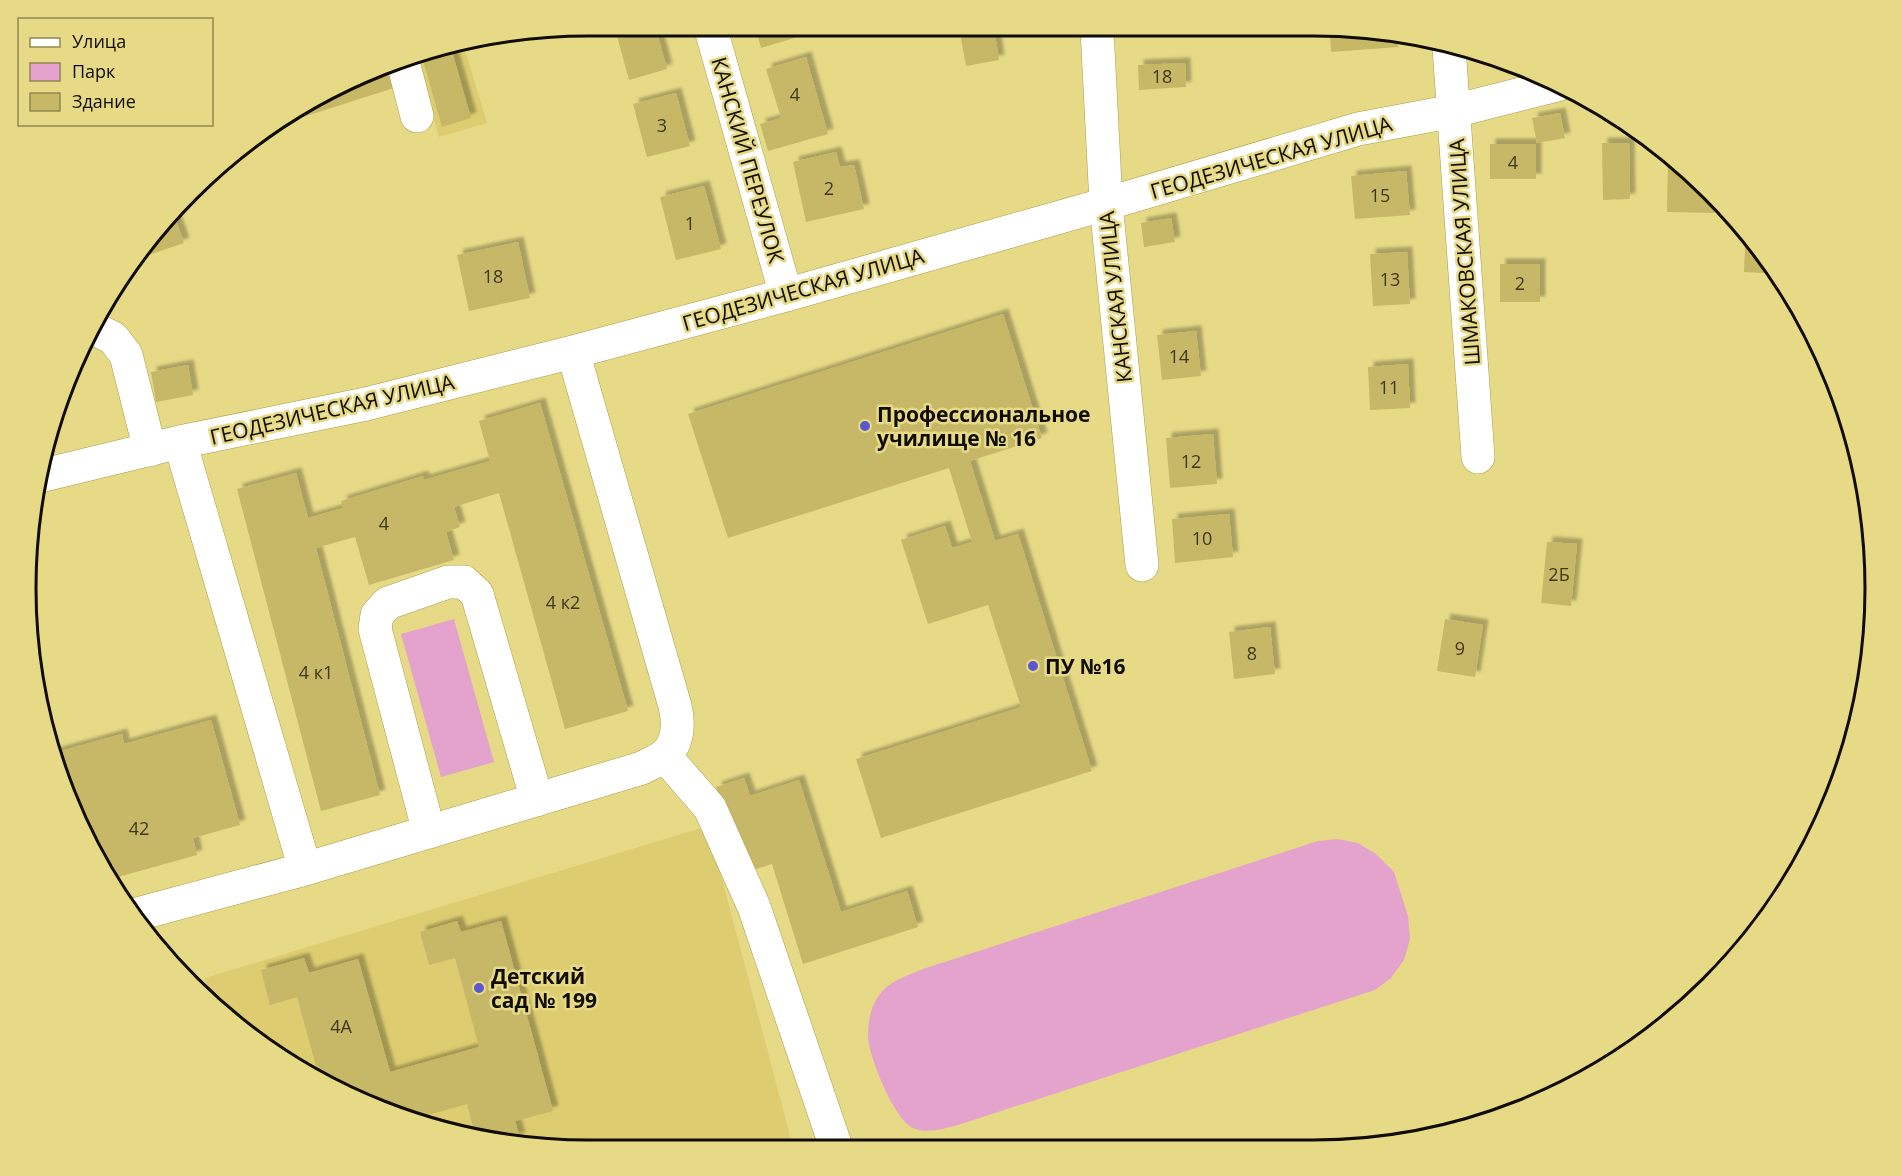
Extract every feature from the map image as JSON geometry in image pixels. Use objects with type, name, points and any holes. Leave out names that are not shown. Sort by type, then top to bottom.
[{"type":"street","name":"КАНСКИЙ ПЕРЕУЛОК","points":[[713,36],[786,295]]},
{"type":"street","name":"КАНСКАЯ УЛИЦА","points":[[1097,36],[1106,204],[1142,565]]},
{"type":"street","name":"ШМАКОВСКАЯ УЛИЦА","points":[[1450,54],[1478,457]]},
{"type":"street","points":[[404,68],[417,116]]},
{"type":"street","name":"ГЕОДЕЗИЧЕСКАЯ УЛИЦА","points":[[48,474],[165,446],[366,404],[573,352],[786,295],[1358,129],[1454,111],[1546,88]]},
{"type":"street","points":[[100,331],[113,338],[126,355],[165,446],[305,869]]},
{"type":"street","points":[[142,913],[305,869],[537,800],[642,768],[665,756],[677,735],[678,720],[675,706],[573,352]]},
{"type":"street","points":[[429,832],[375,629],[377,615],[388,603],[448,582],[464,582],[477,594],[537,800]]},
{"type":"street","points":[[665,756],[710,808],[754,907],[834,1140]]},
{"type":"shaded area","points":[[465,50],[487,123],[439,137],[417,63]]},
{"type":"shaded area","name":"Детский сад № 199","points":[[708,826],[791,1140],[552,1139],[480,1129],[445,1121],[377,1098],[312,1066],[281,1047],[224,1003],[208,988],[205,978]]},
{"type":"green space","points":[[454,619],[494,762],[441,777],[401,634]]},
{"type":"green space","points":[[1338,839],[1358,843],[1376,854],[1394,872],[1408,916],[1410,939],[1404,960],[1391,978],[1375,990],[955,1126],[929,1131],[918,1130],[898,1113],[884,1088],[873,1060],[868,1038],[870,1015],[875,1002],[884,990],[896,981],[923,969],[1318,841]]},
{"type":"building","points":[[617,36],[658,36],[667,69],[629,80]]},
{"type":"building","points":[[758,36],[801,36],[761,48]]},
{"type":"building","points":[[960,36],[995,36],[999,60],[966,66]]},
{"type":"building","points":[[1330,36],[1398,43],[1398,47],[1331,52]]},
{"type":"building","points":[[453,53],[471,118],[442,127],[423,61]]},
{"type":"building","points":[[806,57],[828,134],[768,151],[760,124],[781,118],[766,69]]},
{"type":"building","points":[[1185,63],[1186,87],[1139,90],[1138,65]]},
{"type":"building","points":[[392,72],[397,87],[303,117],[344,93]]},
{"type":"building","points":[[676,93],[690,146],[647,157],[633,104]]},
{"type":"building","points":[[1560,113],[1565,138],[1537,143],[1532,118]]},
{"type":"building","points":[[1602,143],[1629,143],[1630,199],[1603,200]]},
{"type":"building","points":[[1490,144],[1536,144],[1536,179],[1490,179]]},
{"type":"building","points":[[836,152],[840,167],[854,165],[864,209],[806,222],[793,162]]},
{"type":"building","points":[[1668,165],[1714,209],[1714,213],[1667,212]]},
{"type":"building","points":[[1406,171],[1410,215],[1355,219],[1351,176]]},
{"type":"building","points":[[704,186],[721,249],[676,260],[660,197]]},
{"type":"building","points":[[1171,218],[1175,242],[1144,247],[1141,223]]},
{"type":"building","points":[[176,221],[184,243],[148,255]]},
{"type":"building","points":[[518,242],[530,298],[469,311],[457,255]]},
{"type":"building","points":[[1745,247],[1747,247],[1765,273],[1744,272]]},
{"type":"building","points":[[1407,252],[1410,304],[1373,306],[1370,254]]},
{"type":"building","points":[[1500,264],[1540,264],[1540,302],[1500,302]]},
{"type":"building","points":[[1003,314],[1042,438],[970,461],[995,541],[1018,534],[1092,771],[881,838],[856,759],[1021,707],[988,605],[928,624],[901,540],[945,526],[952,548],[972,542],[949,468],[728,538],[688,414]]},
{"type":"building","points":[[1196,331],[1201,376],[1162,380],[1157,335]]},
{"type":"building","points":[[1408,364],[1410,408],[1370,410],[1368,367]]},
{"type":"building","points":[[188,365],[193,395],[156,402],[151,372]]},
{"type":"building","points":[[540,403],[628,711],[565,729],[499,493],[454,507],[460,527],[446,532],[454,560],[369,585],[355,537],[316,548],[380,795],[321,811],[237,489],[296,473],[308,518],[343,508],[341,501],[423,476],[424,480],[490,461],[479,421]]},
{"type":"building","points":[[1213,434],[1217,484],[1170,488],[1166,438]]},
{"type":"building","points":[[1229,514],[1233,557],[1175,563],[1172,519]]},
{"type":"building","points":[[1547,542],[1577,544],[1571,606],[1541,603]]},
{"type":"building","points":[[1445,619],[1483,625],[1475,677],[1437,671]]},
{"type":"building","points":[[1270,627],[1275,674],[1234,679],[1229,632]]},
{"type":"building","points":[[211,720],[240,825],[193,838],[197,855],[118,877],[78,799],[61,751],[122,734],[124,744]]},
{"type":"building","points":[[744,778],[750,796],[799,780],[841,912],[907,891],[918,927],[803,964],[772,864],[743,873],[716,787]]},
{"type":"building","points":[[457,921],[461,932],[501,921],[553,1111],[515,1121],[519,1135],[473,1127],[467,1104],[426,1115],[377,1098],[344,1083],[317,1068],[297,997],[270,1005],[261,970],[304,958],[309,973],[358,959],[390,1072],[479,1047],[455,958],[429,965],[420,932]]},
{"type":"place","name":"Профессиональное училище № 16","points":[[865,426]]},
{"type":"place","name":"ПУ №16","points":[[1033,666]]},
{"type":"place","name":"Детский сад № 199","points":[[479,988]]}]
